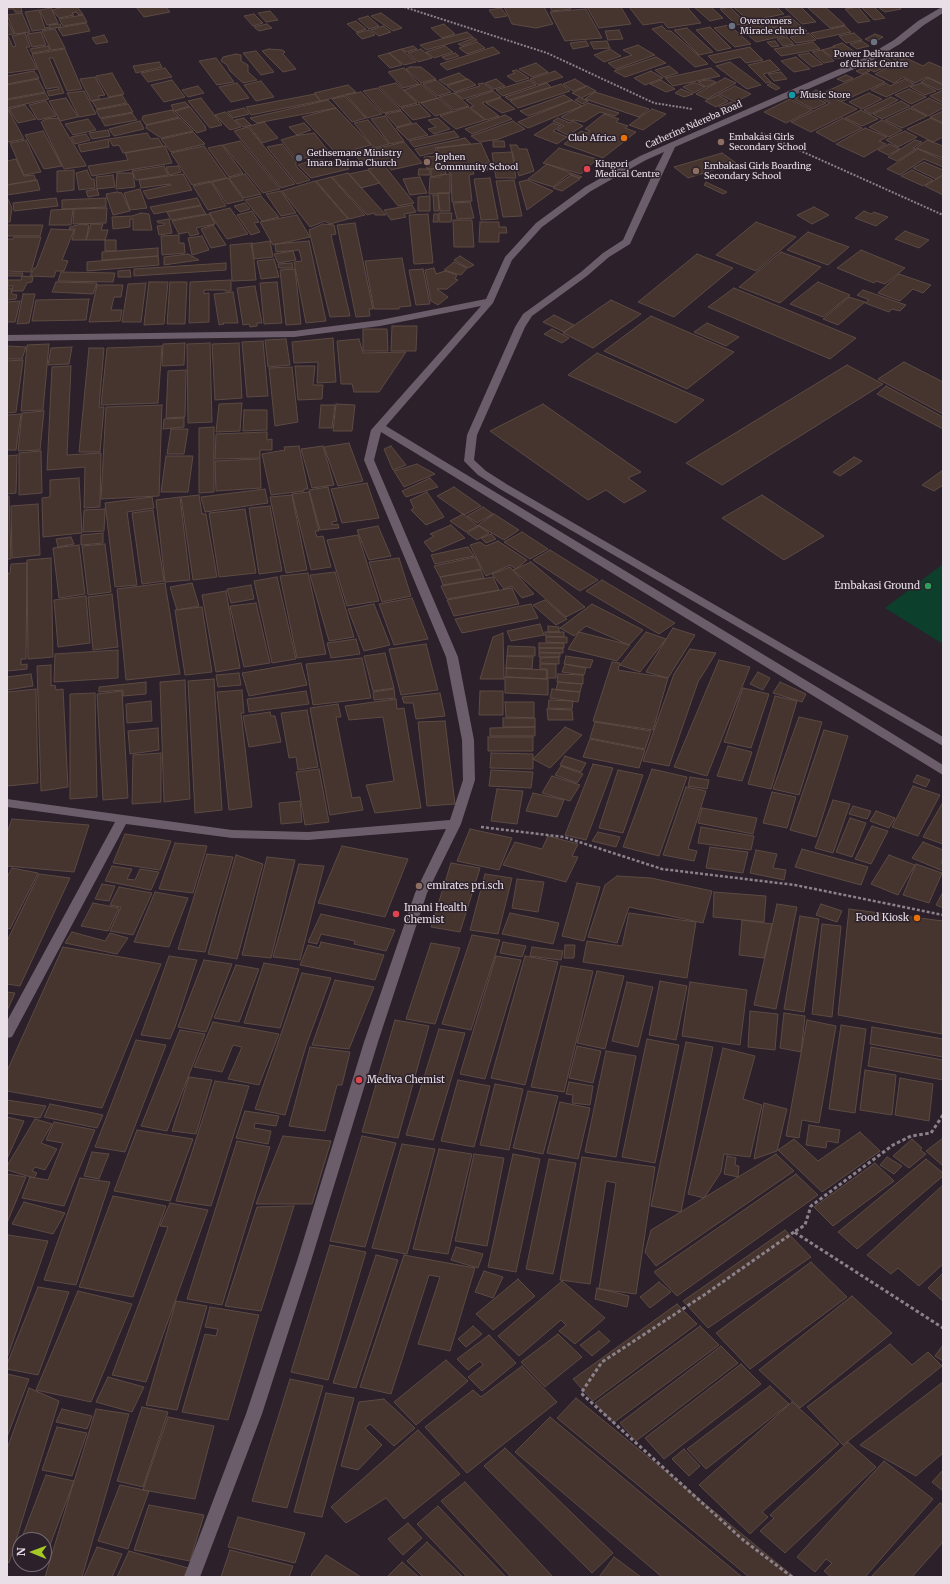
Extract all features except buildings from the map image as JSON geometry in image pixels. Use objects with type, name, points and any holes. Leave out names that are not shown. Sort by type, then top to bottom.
[{"type":"street","name":"Catherine Ndereba Road","points":[[192,1577],[254,1414],[304,1261],[371,1042],[421,893],[455,824],[469,780],[468,740],[452,657],[369,460],[375,432],[490,301],[508,259],[539,225],[588,189],[643,158],[865,61],[897,42],[920,24],[943,10]]},
{"type":"street","points":[[671,146],[627,242],[606,255],[584,274],[528,314],[520,326],[472,435],[469,461],[482,473],[504,487],[943,742]]},
{"type":"street","points":[[7,338],[294,334],[380,323],[490,301]]},
{"type":"street","points":[[380,427],[813,690],[943,771]]},
{"type":"street","points":[[7,803],[232,834],[308,836],[455,824]]},
{"type":"street","points":[[7,1033],[122,820]]},
{"type":"path","points":[[404,7],[547,53],[654,103],[692,109]]},
{"type":"path","points":[[738,116],[766,137],[943,215]]},
{"type":"path","points":[[455,824],[564,837],[662,869],[795,885],[943,915]]},
{"type":"path","points":[[792,1577],[742,1539],[581,1393],[602,1362],[704,1295],[805,1225],[811,1206],[893,1144],[911,1136],[931,1133],[943,1115]]},
{"type":"path","points":[[794,1232],[943,1328]]},
{"type":"green space","name":"Embakasi Ground","points":[[943,564],[943,644],[885,608]]},
{"type":"place","name":"Overcomers Miracle church","points":[[732,26]]},
{"type":"place","name":"Power Delivarance of Christ Centre","points":[[874,42]]},
{"type":"place","name":"Music Store","points":[[792,95]]},
{"type":"place","name":"Club Africa","points":[[624,138]]},
{"type":"place","name":"Embakasi Girls Secondary School","points":[[721,142]]},
{"type":"place","name":"Gethsemane Ministry Imara Daima Church","points":[[299,158]]},
{"type":"place","name":"Jophen Community School","points":[[427,162]]},
{"type":"place","name":"Kingori Medical Centre","points":[[587,169]]},
{"type":"place","name":"Embakasi Girls Boarding Secondary School","points":[[696,171]]},
{"type":"place","name":"Embakasi Ground","points":[[928,586]]},
{"type":"place","name":"emirates pri.sch","points":[[419,886]]},
{"type":"place","name":"Imani Health Chemist","points":[[396,914]]},
{"type":"place","name":"Food Kiosk","points":[[917,918]]},
{"type":"place","name":"Mediva Chemist","points":[[359,1080]]}]
